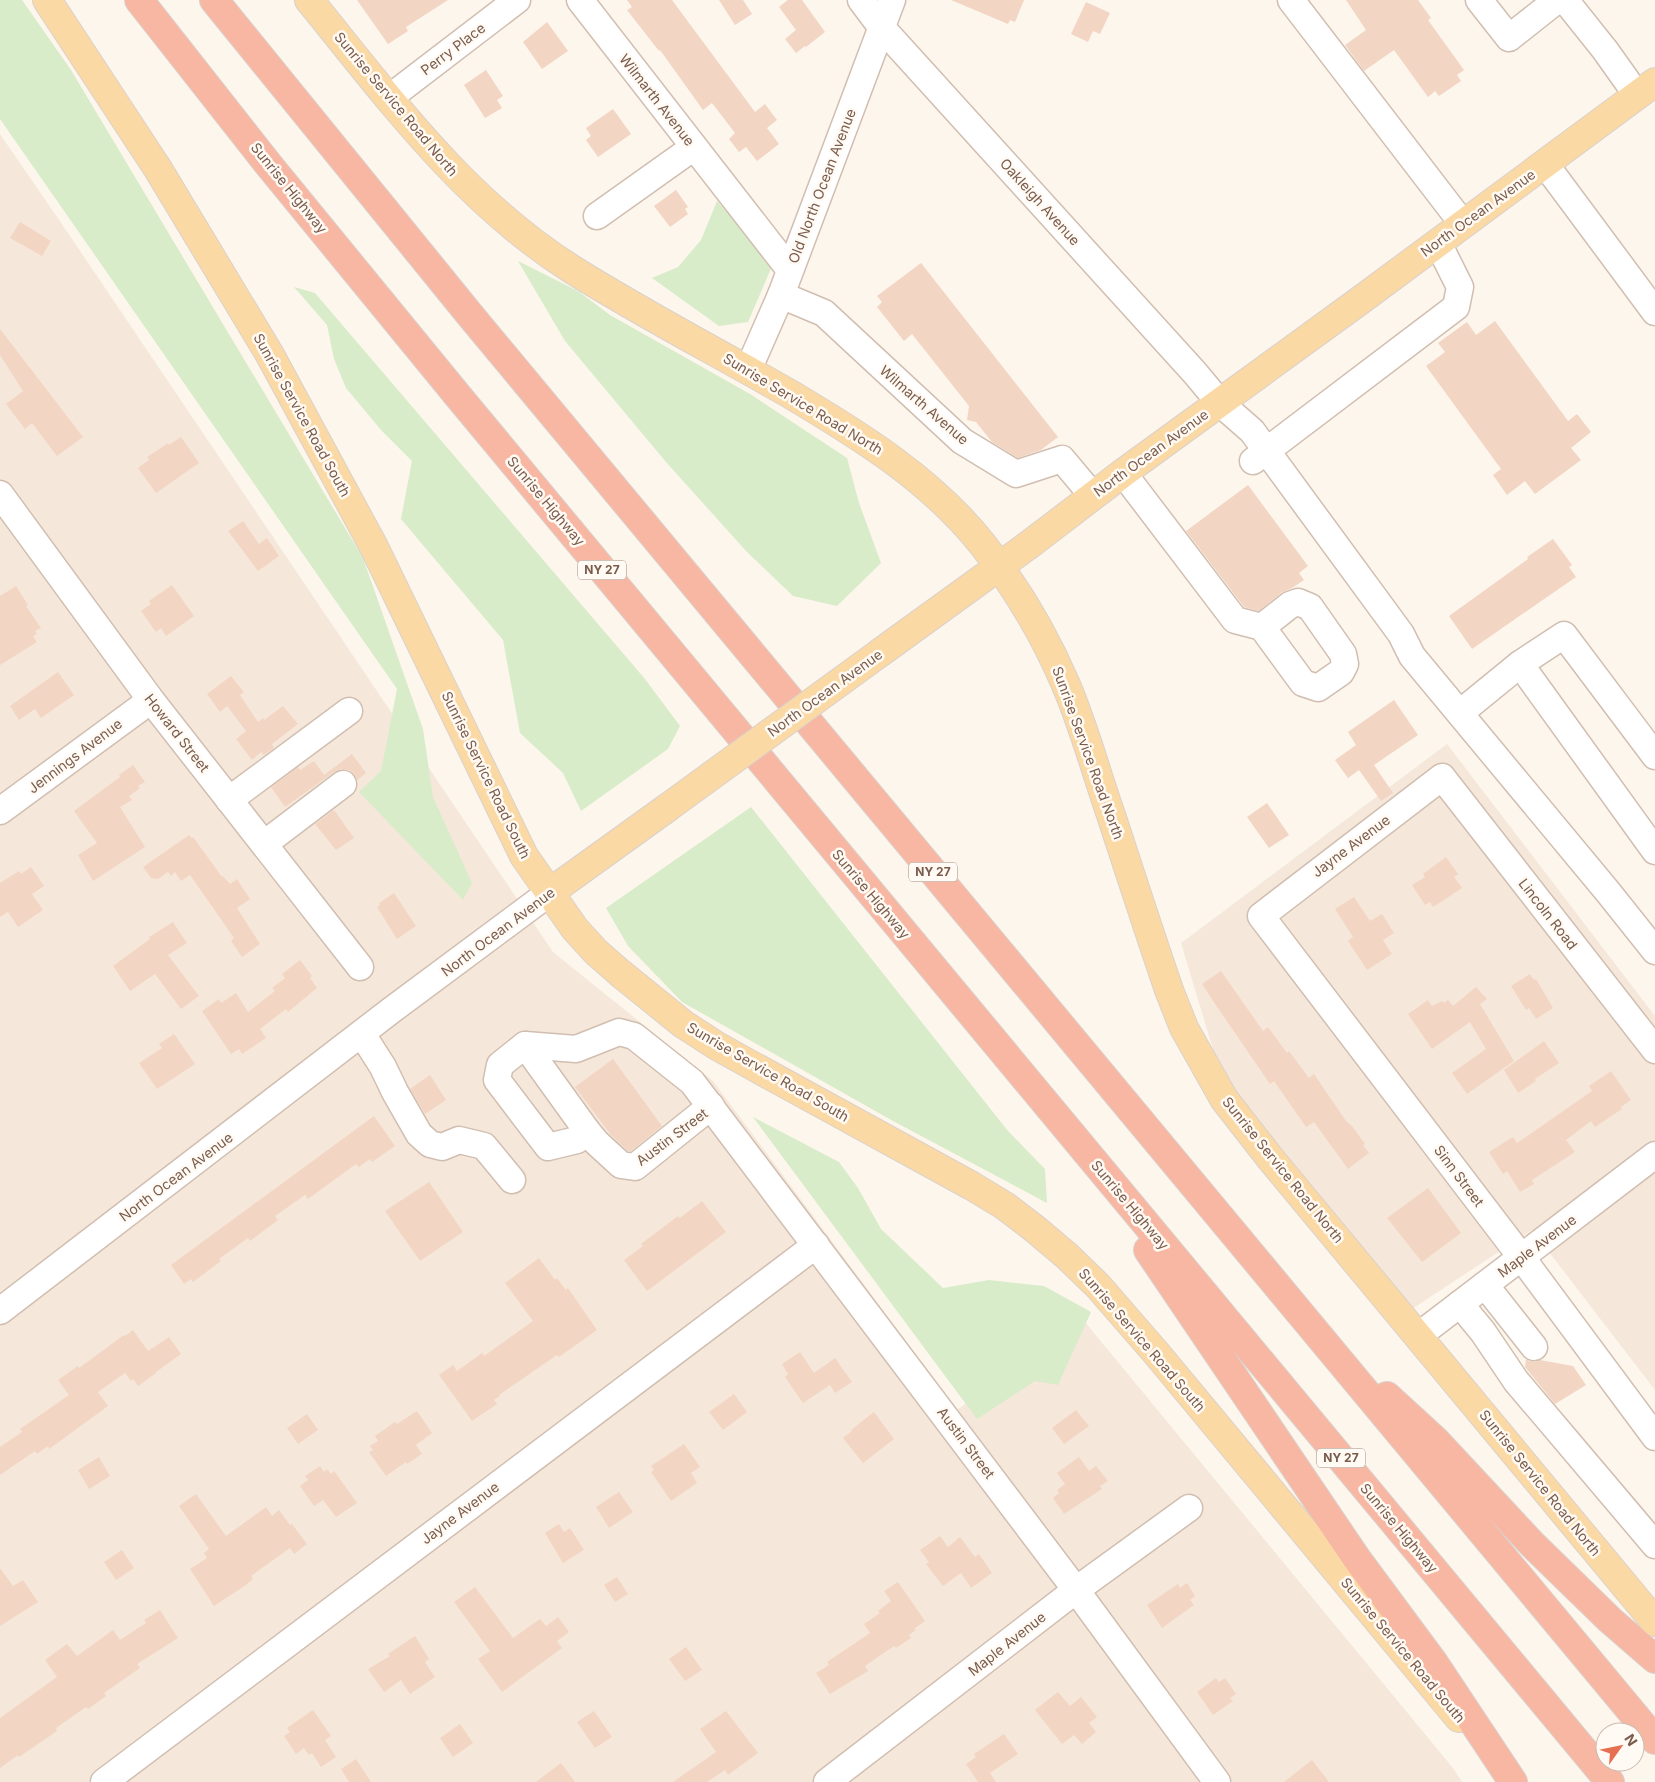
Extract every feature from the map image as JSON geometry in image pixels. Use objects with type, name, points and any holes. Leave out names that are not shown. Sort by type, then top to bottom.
[{"type":"highway","name":"Sunrise Highway","points":[[139,0],[268,164],[458,396],[1610,1782]]},
{"type":"highway","name":"NY 27","points":[[214,0],[476,323],[1655,1740]]},
{"type":"highway","points":[[1072,1135],[1357,1559],[1434,1663],[1513,1782]]},
{"type":"highway","points":[[1306,1320],[1435,1440],[1532,1544],[1603,1613],[1655,1659]]},
{"type":"main road","name":"Sunrise Service Road South","points":[[47,0],[158,169],[270,355],[374,547],[524,856],[575,929],[596,952],[651,1000],[683,1024],[739,1058],[972,1186],[1005,1206],[1067,1256],[1098,1286],[1157,1354],[1513,1782]]},
{"type":"main road","name":"Sunrise Service Road North","points":[[309,0],[456,176],[526,238],[570,268],[861,437],[902,467],[969,528],[1029,612],[1066,687],[1084,734],[1168,990],[1184,1028],[1224,1099],[1246,1129],[1655,1622]]},
{"type":"main road","name":"North Ocean Avenue","points":[[549,893],[998,567],[1646,88]]},
{"type":"street","name":"Perry Place","points":[[389,98],[517,0]]},
{"type":"street","name":"Wilmarth Avenue","points":[[580,0],[790,270]]},
{"type":"street","name":"Oakleigh Avenue","points":[[861,0],[882,28],[1195,373],[1220,403],[1238,442],[1259,456],[1386,643],[1412,656],[1460,713]]},
{"type":"street","name":"Old North Ocean Avenue","points":[[748,370],[781,295],[892,0]]},
{"type":"street","points":[[1291,0],[1463,224]]},
{"type":"street","points":[[1479,0],[1509,38],[1557,0]]},
{"type":"street","points":[[1565,0],[1606,50],[1646,88]]},
{"type":"street","points":[[597,216],[694,147]]},
{"type":"street","points":[[1545,164],[1655,312]]},
{"type":"street","points":[[1259,456],[1456,307],[1460,287],[1438,243]]},
{"type":"street","name":"Wilmarth Avenue","points":[[781,295],[824,313],[962,441],[1016,474],[1062,459],[1094,496]]},
{"type":"street","points":[[1123,473],[1235,620],[1262,626]]},
{"type":"street","name":"Howard Street","points":[[0,494],[151,700],[360,967]]},
{"type":"street","points":[[1655,756],[1564,635],[1520,664],[1460,713],[1655,951]]},
{"type":"street","points":[[1520,664],[1655,851]]},
{"type":"street","name":"Jennings Avenue","points":[[0,811],[151,700]]},
{"type":"street","points":[[229,800],[349,711]]},
{"type":"street","name":"Jayne Avenue","points":[[1261,916],[1442,777]]},
{"type":"street","name":"Lincoln Road","points":[[1442,777],[1655,1050]]},
{"type":"street","points":[[264,844],[343,784]]},
{"type":"street","name":"North Ocean Avenue","points":[[0,1311],[549,893]]},
{"type":"street","name":"Sinn Street","points":[[1261,916],[1522,1258],[1655,1437]]},
{"type":"street","name":"Austin Street","points":[[525,1044],[576,1049],[618,1032],[634,1036],[692,1082],[1076,1590],[1217,1782]]},
{"type":"street","points":[[362,1034],[383,1067],[419,1134],[430,1144],[442,1147],[459,1140],[484,1146],[512,1180]]},
{"type":"street","points":[[525,1044],[500,1065],[497,1080],[548,1146],[578,1140],[587,1131]]},
{"type":"street","name":"Austin Street","points":[[525,1044],[587,1131],[621,1165],[634,1167],[711,1106]]},
{"type":"street","name":"Maple Avenue","points":[[1418,1336],[1655,1155]]},
{"type":"street","name":"Jayne Avenue","points":[[104,1782],[816,1245]]},
{"type":"street","points":[[1485,1285],[1534,1348]]},
{"type":"street","points":[[1460,1304],[1483,1332],[1522,1388],[1655,1545]]},
{"type":"street","name":"Maple Avenue","points":[[827,1782],[1076,1590],[1189,1508]]},
{"type":"shaded area","points":[[0,134],[553,952],[713,1081],[957,1410],[1080,1316],[1453,1768],[1462,1782],[0,1782]]},
{"type":"shaded area","points":[[1447,744],[1655,1016],[1655,1390],[1532,1230],[1412,1309],[1221,1076],[1181,943]]},
{"type":"green space","points":[[0,0],[22,0],[71,70],[363,558],[423,729],[433,797],[472,883],[463,900],[359,792],[381,771],[397,689],[0,119]]},
{"type":"green space","points":[[717,201],[773,264],[748,322],[719,326],[652,278],[678,267],[701,240]]},
{"type":"green space","points":[[518,261],[578,291],[610,315],[750,394],[847,458],[859,503],[881,563],[837,606],[793,596],[746,551],[666,462],[565,341]]},
{"type":"green space","points":[[294,287],[315,293],[645,679],[680,726],[668,749],[581,811],[563,773],[520,733],[503,640],[401,519],[412,461],[381,430],[346,388],[334,359],[327,325]]},
{"type":"green space","points":[[751,807],[1008,1131],[1045,1169],[1047,1203],[893,1121],[682,1002],[628,946],[606,908]]},
{"type":"green space","points":[[753,1117],[839,1162],[858,1188],[881,1229],[943,1288],[989,1280],[1044,1286],[1091,1312],[1058,1385],[1035,1381],[977,1419]]},
{"type":"building","points":[[357,0],[448,0],[406,27],[408,31],[388,44]]},
{"type":"building","points":[[627,0],[672,0],[755,112],[765,104],[777,120],[767,128],[779,144],[757,161],[746,147],[739,152],[729,139],[735,133],[712,103],[703,110],[660,50],[627,10],[632,7]]},
{"type":"building","points":[[719,0],[743,0],[752,14],[735,25]]},
{"type":"building","points":[[788,0],[802,0],[825,32],[796,53],[785,39],[796,30],[779,7]]},
{"type":"building","points":[[951,0],[1024,0],[1015,22],[1010,20],[1008,24]]},
{"type":"building","points":[[1346,0],[1418,0],[1431,18],[1428,20],[1464,70],[1457,75],[1461,81],[1439,96],[1435,91],[1428,97],[1394,50],[1364,71],[1345,45],[1366,30]]},
{"type":"building","points":[[1086,2],[1110,13],[1100,34],[1093,31],[1088,42],[1071,34]]},
{"type":"building","points":[[547,22],[568,51],[542,69],[523,42]]},
{"type":"building","points":[[486,70],[503,96],[497,100],[502,108],[485,118],[464,85]]},
{"type":"building","points":[[613,109],[631,134],[598,157],[586,140],[591,136],[586,128]]},
{"type":"building","points":[[676,190],[688,207],[685,209],[688,214],[670,227],[654,206]]},
{"type":"building","points":[[20,222],[51,241],[42,256],[10,238]]},
{"type":"building","points":[[921,263],[1058,437],[1041,450],[1018,458],[992,442],[976,422],[967,420],[969,406],[912,334],[904,341],[877,307],[882,302],[877,296]]},
{"type":"building","points":[[1495,321],[1568,421],[1577,414],[1591,432],[1571,448],[1581,460],[1535,494],[1525,481],[1507,495],[1493,475],[1501,469],[1426,366],[1445,352],[1438,343],[1467,322],[1476,335]]},
{"type":"building","points":[[0,329],[83,437],[57,456],[32,423],[25,429],[6,404],[23,391],[0,355]]},
{"type":"building","points":[[181,437],[199,463],[156,493],[138,468],[149,460],[147,457]]},
{"type":"building","points":[[1248,485],[1308,566],[1299,573],[1304,580],[1281,593],[1259,611],[1244,607],[1186,531]]},
{"type":"building","points":[[243,521],[259,544],[267,538],[279,556],[258,571],[228,531]]},
{"type":"building","points":[[1553,539],[1572,565],[1569,567],[1576,577],[1472,649],[1449,616]]},
{"type":"building","points":[[172,585],[194,616],[166,636],[161,628],[156,632],[141,611],[151,604],[149,601]]},
{"type":"building","points":[[16,586],[28,605],[26,606],[41,628],[35,631],[37,634],[33,636],[37,642],[0,665],[0,596]]},
{"type":"building","points":[[58,672],[74,695],[41,718],[35,709],[19,720],[10,706]]},
{"type":"building","points":[[231,676],[244,692],[240,695],[258,722],[263,718],[264,720],[283,706],[298,724],[272,744],[274,748],[264,755],[261,752],[252,760],[236,739],[246,731],[227,706],[220,712],[207,694]]},
{"type":"building","points":[[1394,700],[1418,735],[1374,765],[1393,793],[1381,801],[1359,770],[1348,778],[1335,760],[1356,745],[1348,732]]},
{"type":"building","points":[[352,754],[366,773],[357,780],[355,775],[349,770],[341,769],[285,807],[271,787],[298,767],[300,770],[314,761],[324,775]]},
{"type":"building","points":[[133,765],[145,782],[138,786],[140,788],[129,796],[132,800],[120,807],[145,847],[93,881],[78,855],[97,843],[74,811]]},
{"type":"building","points":[[1267,803],[1289,835],[1269,848],[1247,817]]},
{"type":"building","points":[[334,810],[354,838],[336,850],[315,824]]},
{"type":"building","points":[[189,835],[193,837],[222,877],[230,884],[237,879],[250,899],[237,908],[260,944],[242,957],[231,941],[234,938],[190,875],[181,881],[175,872],[171,876],[168,872],[158,879],[151,878],[143,867]]},
{"type":"building","points":[[1446,857],[1458,874],[1454,877],[1462,888],[1433,907],[1430,902],[1425,905],[1412,885],[1425,877],[1423,874]]},
{"type":"building","points":[[31,867],[44,886],[32,894],[43,910],[18,927],[8,912],[0,917],[0,883],[19,871],[21,874]]},
{"type":"building","points":[[394,893],[416,926],[397,939],[377,907],[380,905],[379,903]]},
{"type":"building","points":[[1354,897],[1370,921],[1382,914],[1394,933],[1383,940],[1392,954],[1367,970],[1348,941],[1353,937],[1335,909]]},
{"type":"building","points":[[173,922],[187,943],[168,955],[199,996],[181,1009],[155,974],[130,991],[113,966],[150,939],[149,937]]},
{"type":"building","points":[[300,960],[312,976],[310,978],[317,988],[288,1012],[286,1009],[260,1029],[266,1038],[242,1054],[239,1049],[231,1054],[202,1011],[219,999],[221,1003],[236,993],[248,1012],[275,991],[272,988],[285,978],[282,974]]},
{"type":"building","points":[[1221,971],[1263,1031],[1268,1027],[1309,1078],[1314,1074],[1346,1121],[1365,1144],[1363,1145],[1369,1153],[1348,1169],[1314,1122],[1306,1127],[1274,1081],[1270,1084],[1202,984]]},
{"type":"building","points":[[1530,974],[1534,980],[1536,979],[1553,1008],[1536,1019],[1529,1008],[1526,1010],[1511,986]]},
{"type":"building","points":[[1476,987],[1487,999],[1480,1004],[1514,1061],[1467,1094],[1452,1073],[1486,1049],[1470,1022],[1432,1049],[1408,1014],[1428,1000],[1432,1006],[1448,1000],[1453,1006]]},
{"type":"building","points":[[174,1034],[195,1064],[157,1089],[139,1063],[162,1048],[159,1044]]},
{"type":"building","points":[[1544,1041],[1559,1063],[1518,1093],[1504,1070]]},
{"type":"building","points":[[613,1059],[662,1126],[631,1151],[628,1151],[611,1135],[575,1087]]},
{"type":"building","points":[[1611,1071],[1631,1100],[1621,1107],[1622,1109],[1595,1127],[1591,1121],[1566,1140],[1575,1152],[1532,1180],[1534,1184],[1520,1192],[1507,1171],[1503,1174],[1489,1152],[1513,1137],[1517,1143],[1592,1091],[1589,1086]]},
{"type":"building","points":[[430,1075],[446,1100],[425,1114],[410,1089]]},
{"type":"building","points":[[374,1116],[395,1146],[372,1162],[370,1159],[359,1167],[356,1164],[308,1199],[305,1195],[275,1216],[278,1220],[250,1241],[248,1238],[219,1259],[221,1261],[193,1282],[191,1279],[184,1284],[171,1265]]},
{"type":"building","points":[[429,1182],[463,1232],[420,1261],[385,1211]]},
{"type":"building","points":[[1428,1188],[1461,1233],[1422,1262],[1387,1218]]},
{"type":"building","points":[[702,1201],[726,1232],[647,1291],[624,1260],[643,1246],[641,1244],[678,1216],[680,1218]]},
{"type":"building","points":[[539,1258],[555,1280],[557,1278],[566,1290],[568,1288],[597,1330],[499,1395],[494,1400],[497,1404],[472,1421],[439,1375],[453,1365],[457,1371],[482,1353],[484,1356],[533,1321],[505,1283]]},
{"type":"building","points":[[133,1330],[148,1351],[169,1337],[181,1354],[138,1386],[125,1373],[98,1392],[108,1406],[49,1449],[48,1446],[37,1454],[35,1451],[0,1475],[0,1447],[22,1432],[20,1429],[69,1395],[58,1380],[78,1366],[79,1368]]},
{"type":"building","points":[[800,1352],[814,1373],[835,1358],[852,1382],[835,1393],[830,1385],[803,1403],[785,1377],[788,1374],[782,1364]]},
{"type":"building","points":[[1526,1359],[1529,1361],[1536,1362],[1540,1360],[1573,1366],[1586,1385],[1555,1404],[1525,1367]]},
{"type":"building","points":[[734,1394],[747,1412],[723,1430],[709,1412]]},
{"type":"building","points":[[1076,1410],[1089,1426],[1064,1444],[1052,1428]]},
{"type":"building","points":[[417,1411],[432,1433],[416,1445],[422,1454],[407,1464],[406,1462],[386,1476],[369,1452],[373,1450],[370,1446],[378,1441],[375,1436],[395,1422],[397,1424]]},
{"type":"building","points":[[874,1412],[894,1439],[863,1463],[843,1438]]},
{"type":"building","points":[[307,1414],[318,1430],[298,1444],[287,1428]]},
{"type":"building","points":[[684,1444],[700,1467],[691,1473],[697,1483],[671,1501],[651,1472],[654,1470],[651,1466]]},
{"type":"building","points":[[99,1457],[110,1476],[89,1489],[78,1470]]},
{"type":"building","points":[[1079,1457],[1089,1471],[1096,1466],[1108,1481],[1100,1486],[1102,1489],[1064,1514],[1053,1498],[1059,1493],[1057,1490],[1065,1484],[1057,1473]]},
{"type":"building","points":[[320,1466],[324,1472],[327,1469],[331,1474],[334,1471],[357,1503],[336,1517],[323,1500],[314,1506],[300,1486],[308,1480],[305,1476]]},
{"type":"building","points":[[619,1492],[633,1512],[609,1528],[596,1507]]},
{"type":"building","points":[[196,1494],[226,1536],[266,1507],[272,1516],[279,1510],[307,1544],[294,1554],[290,1548],[251,1576],[253,1579],[246,1585],[214,1606],[190,1569],[207,1558],[204,1553],[209,1549],[179,1506]]},
{"type":"building","points":[[559,1524],[564,1532],[570,1528],[584,1550],[563,1563],[545,1533]]},
{"type":"building","points":[[940,1536],[948,1547],[960,1537],[975,1557],[979,1554],[992,1573],[971,1588],[961,1573],[943,1586],[926,1564],[929,1562],[920,1550]]},
{"type":"building","points":[[122,1550],[134,1568],[116,1580],[104,1562]]},
{"type":"building","points":[[0,1568],[13,1586],[23,1580],[38,1602],[0,1626]]},
{"type":"building","points":[[617,1577],[628,1594],[615,1602],[604,1585]]},
{"type":"building","points":[[898,1582],[925,1621],[909,1635],[911,1638],[896,1648],[894,1646],[865,1666],[868,1671],[830,1694],[816,1673],[829,1665],[827,1662],[870,1633],[864,1624],[880,1613],[878,1611],[891,1601],[884,1591]]},
{"type":"building","points":[[1187,1583],[1195,1596],[1190,1600],[1194,1605],[1162,1628],[1147,1605],[1178,1584],[1180,1588]]},
{"type":"building","points":[[475,1587],[513,1638],[540,1619],[546,1626],[558,1617],[569,1632],[557,1641],[562,1648],[502,1692],[478,1659],[490,1651],[454,1602]]},
{"type":"building","points":[[160,1610],[178,1638],[137,1664],[140,1668],[104,1693],[106,1696],[88,1709],[86,1707],[56,1728],[57,1731],[0,1768],[0,1718],[57,1677],[45,1660],[67,1644],[77,1656],[113,1630],[120,1640],[146,1623],[144,1620]]},
{"type":"building","points":[[415,1636],[429,1659],[425,1662],[435,1677],[410,1694],[401,1680],[384,1692],[368,1669],[390,1656],[388,1654]]},
{"type":"building","points":[[686,1647],[702,1670],[685,1681],[669,1659]]},
{"type":"building","points":[[1216,1678],[1219,1682],[1225,1678],[1236,1694],[1230,1698],[1233,1701],[1213,1715],[1197,1692]]},
{"type":"building","points":[[1058,1692],[1070,1706],[1081,1697],[1097,1717],[1089,1723],[1096,1732],[1082,1744],[1074,1735],[1062,1744],[1035,1710]]},
{"type":"building","points":[[313,1710],[331,1736],[325,1740],[336,1757],[321,1767],[312,1753],[309,1755],[304,1748],[296,1754],[284,1736],[290,1732],[287,1728]]},
{"type":"building","points":[[594,1711],[612,1737],[595,1748],[577,1722]]},
{"type":"building","points":[[726,1711],[758,1753],[728,1775],[725,1770],[707,1782],[673,1782],[716,1752],[700,1729]]},
{"type":"building","points":[[460,1724],[473,1743],[453,1757],[440,1738]]},
{"type":"building","points":[[1004,1734],[1018,1754],[990,1773],[996,1782],[978,1782],[966,1764],[976,1757],[974,1754]]},
{"type":"building","points":[[356,1759],[371,1782],[349,1782],[341,1769]]},
{"type":"building","points":[[1312,1760],[1329,1782],[1284,1782]]},
{"type":"building","points":[[561,1763],[575,1782],[536,1782]]}]
